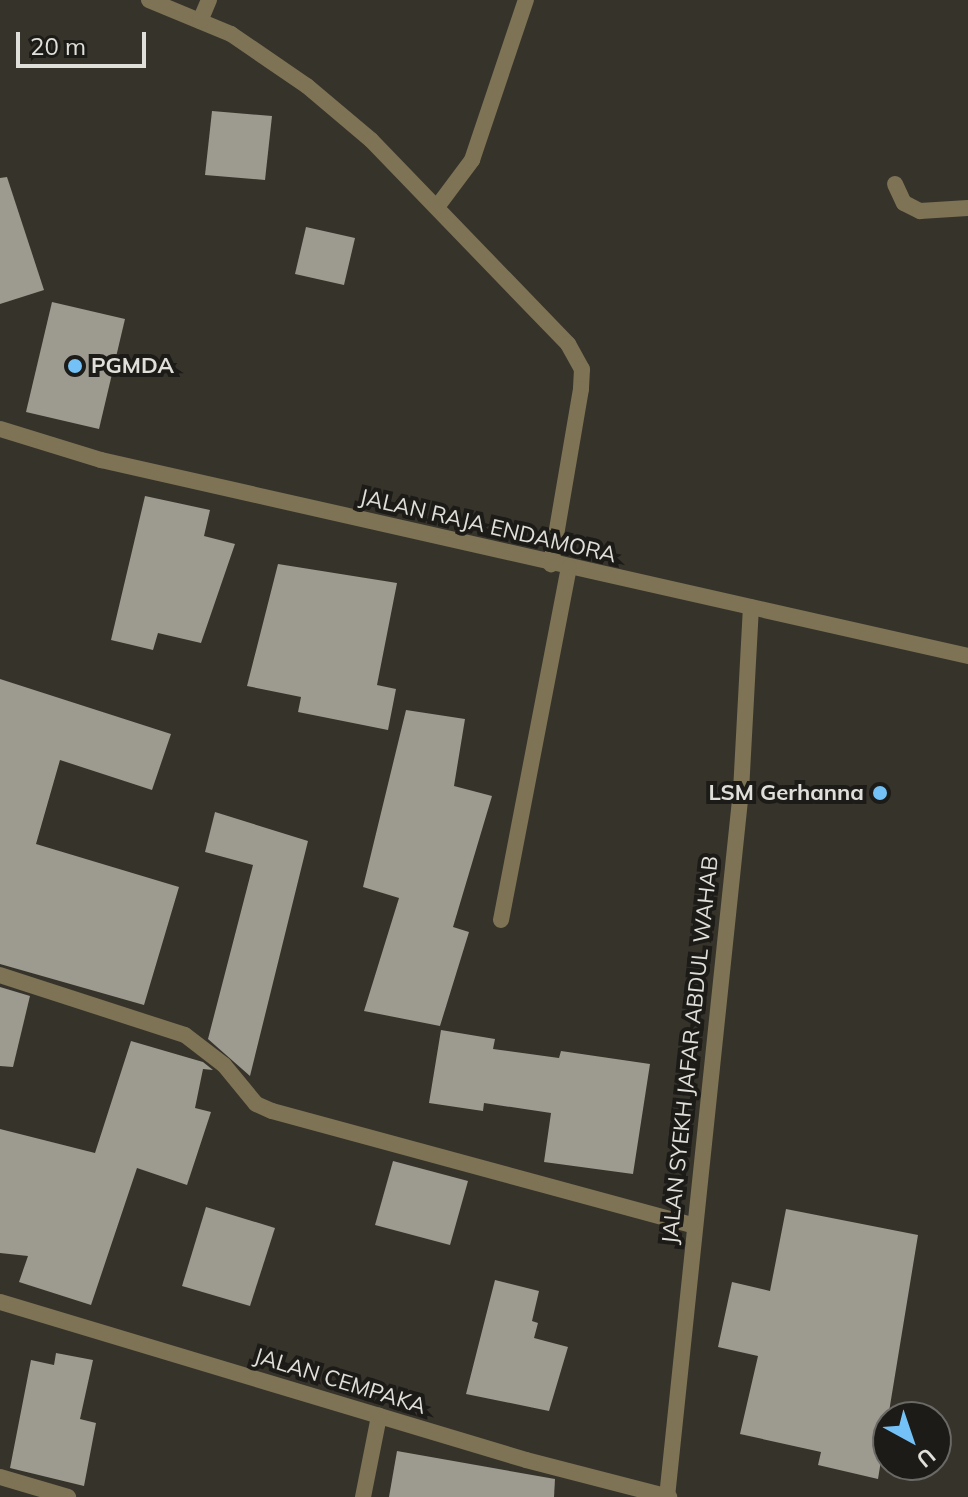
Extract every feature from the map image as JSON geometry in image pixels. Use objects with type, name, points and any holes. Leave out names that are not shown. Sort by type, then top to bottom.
[{"type":"street","points":[[149,0],[200,21],[275,60],[371,140],[558,333],[582,369],[551,564]]},
{"type":"street","points":[[200,21],[209,0]]},
{"type":"street","points":[[437,207],[472,160],[526,0]]},
{"type":"street","points":[[895,184],[904,203],[915,209],[968,208]]},
{"type":"street","name":"JALAN RAJA ENDAMORA","points":[[0,429],[101,460],[968,656]]},
{"type":"street","points":[[501,920],[569,567]]},
{"type":"street","name":"JALAN SYEKH JAFAR ABDUL WAHAB","points":[[668,1497],[692,1225],[741,791],[751,607]]},
{"type":"street","points":[[0,975],[185,1035],[224,1065],[256,1104],[272,1111],[692,1225]]},
{"type":"street","name":"JALAN CEMPAKA","points":[[0,1302],[379,1416],[668,1497]]},
{"type":"street","points":[[363,1497],[379,1416]]},
{"type":"street","points":[[0,1477],[68,1497]]},
{"type":"building","points":[[212,111],[272,116],[265,180],[205,175]]},
{"type":"building","points":[[7,177],[44,290],[0,304],[0,178]]},
{"type":"building","points":[[306,227],[355,238],[344,285],[295,274]]},
{"type":"building","name":"PGMDA","points":[[52,302],[125,319],[99,429],[26,412]]},
{"type":"building","points":[[145,496],[210,510],[204,536],[235,544],[201,643],[158,633],[153,650],[111,640]]},
{"type":"building","points":[[278,564],[397,583],[377,685],[396,689],[388,730],[298,712],[301,697],[247,686]]},
{"type":"building","points":[[0,679],[171,734],[152,790],[60,760],[36,844],[179,887],[144,1005],[0,964]]},
{"type":"building","points":[[406,710],[465,719],[454,786],[492,796],[453,927],[469,932],[440,1026],[364,1011],[399,898],[363,887]]},
{"type":"building","points":[[215,812],[308,841],[250,1076],[208,1039],[253,865],[205,852]]},
{"type":"building","points":[[0,987],[30,996],[13,1067],[0,1066]]},
{"type":"building","points":[[441,1030],[495,1039],[493,1049],[559,1058],[561,1051],[650,1064],[633,1174],[544,1162],[551,1113],[484,1103],[483,1111],[429,1103]]},
{"type":"building","points":[[131,1041],[203,1062],[213,1070],[203,1069],[195,1108],[211,1112],[187,1185],[137,1168],[91,1305],[19,1282],[28,1256],[0,1253],[0,1129],[95,1153]]},
{"type":"building","points":[[393,1161],[468,1181],[450,1245],[375,1225]]},
{"type":"building","points":[[206,1207],[275,1228],[250,1306],[182,1286]]},
{"type":"building","points":[[786,1209],[918,1235],[891,1401],[872,1401],[872,1478],[818,1465],[821,1452],[740,1434],[758,1356],[718,1347],[732,1282],[770,1291]]},
{"type":"building","points":[[495,1280],[539,1291],[532,1321],[538,1323],[534,1338],[568,1347],[549,1411],[466,1394]]},
{"type":"building","points":[[56,1353],[93,1360],[80,1419],[96,1423],[84,1486],[10,1468],[31,1360],[54,1365]]},
{"type":"building","points":[[397,1451],[555,1479],[554,1497],[389,1497]]},
{"type":"place","name":"PGMDA","points":[[75,366]]},
{"type":"place","name":"LSM Gerhanna","points":[[880,793]]}]
